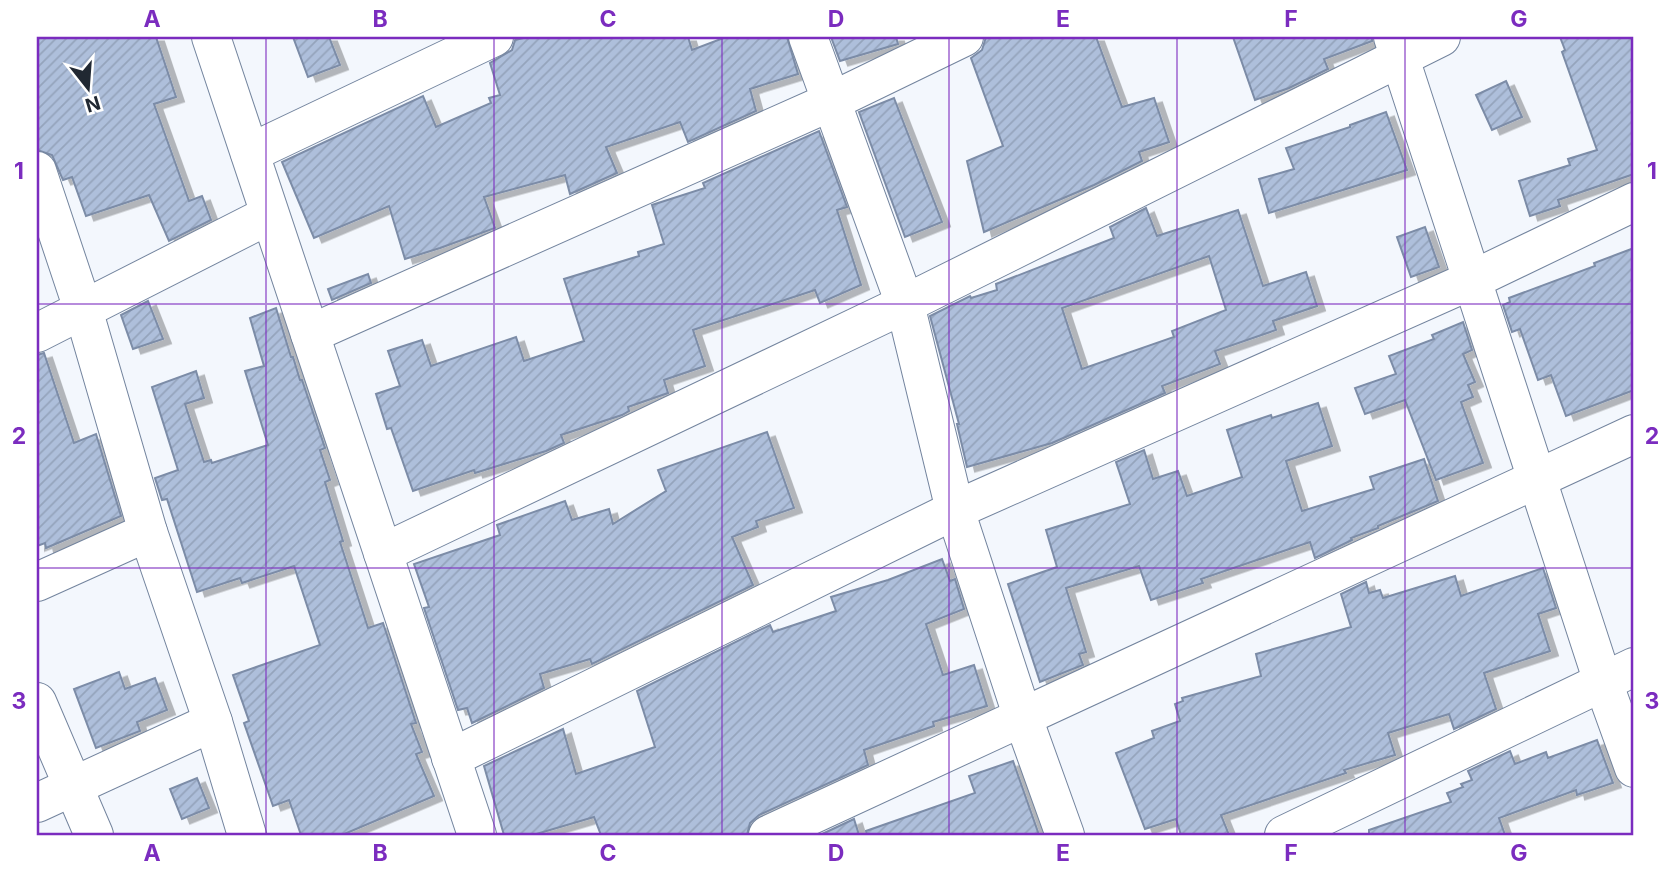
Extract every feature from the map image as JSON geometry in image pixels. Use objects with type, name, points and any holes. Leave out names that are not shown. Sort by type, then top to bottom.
[{"type":"street","points":[[211,37],[477,835]]},
{"type":"street","points":[[250,153],[494,37]]},
{"type":"street","points":[[808,37],[905,304],[955,510],[1023,718],[1065,835]]},
{"type":"street","points":[[310,334],[830,102],[964,37]]},
{"type":"street","points":[[383,553],[905,304],[1396,47],[1441,37]]},
{"type":"street","points":[[1396,47],[1537,479],[1619,674],[1634,768]]},
{"type":"street","points":[[37,171],[83,309],[148,532],[213,722],[247,835]]},
{"type":"street","points":[[452,758],[955,510],[1472,280],[1634,202]]},
{"type":"street","points":[[37,333],[269,215]]},
{"type":"street","points":[[768,835],[1634,434]]},
{"type":"street","points":[[37,582],[148,532]]},
{"type":"street","points":[[1284,835],[1619,674]]},
{"type":"street","points":[[37,702],[94,835]]},
{"type":"street","points":[[37,803],[213,722]]},
{"type":"building","points":[[37,37],[156,37],[176,97],[154,104],[189,201],[202,196],[211,220],[169,241],[149,195],[86,216],[72,177],[63,180],[52,155],[37,150]]},
{"type":"building","points":[[293,37],[329,37],[340,65],[308,77]]},
{"type":"building","points":[[528,37],[688,37],[692,50],[726,37],[787,37],[798,74],[750,89],[756,111],[688,142],[680,122],[606,147],[617,173],[570,194],[565,175],[484,197],[495,228],[440,248],[405,259],[389,206],[314,238],[282,162],[423,96],[436,127],[491,103],[489,98],[500,95],[490,63],[512,50],[515,40]]},
{"type":"building","points":[[831,37],[896,37],[898,44],[840,61]]},
{"type":"building","points":[[986,37],[1096,37],[1122,107],[1154,98],[1169,142],[1139,152],[1142,161],[1094,185],[984,232],[967,161],[1003,146],[971,58],[982,50]]},
{"type":"building","points":[[1233,37],[1372,37],[1372,41],[1324,59],[1328,69],[1289,88],[1255,100]]},
{"type":"building","points":[[1560,37],[1634,37],[1634,174],[1558,200],[1560,206],[1530,216],[1519,181],[1570,165],[1568,159],[1597,150],[1562,52],[1565,50]]},
{"type":"building","points":[[1506,81],[1522,117],[1492,130],[1476,95]]},
{"type":"building","points":[[894,98],[942,222],[905,237],[859,112]]},
{"type":"building","points":[[1386,112],[1407,170],[1269,213],[1259,179],[1294,169],[1286,148]]},
{"type":"building","points":[[819,131],[847,207],[837,210],[861,285],[820,303],[815,290],[693,330],[705,366],[664,380],[668,393],[628,407],[629,411],[622,415],[561,435],[564,443],[546,451],[475,473],[474,470],[413,491],[391,428],[387,429],[376,394],[400,386],[388,351],[422,340],[431,366],[516,337],[524,361],[584,341],[564,279],[639,256],[638,252],[664,244],[652,205],[705,188],[703,183]]},
{"type":"building","points":[[1146,208],[1157,236],[1238,210],[1263,286],[1306,272],[1317,306],[1273,321],[1276,330],[1215,351],[1220,364],[1162,386],[1165,393],[1052,443],[967,467],[959,424],[930,316],[970,296],[971,298],[997,290],[996,284],[1114,238],[1110,227]],"holes":[[[1209,256],[1226,310],[1172,331],[1174,337],[1082,369],[1062,308]]]},
{"type":"building","points":[[1425,227],[1439,267],[1411,277],[1397,237]]},
{"type":"building","points":[[1634,248],[1634,390],[1566,416],[1551,375],[1538,380],[1520,329],[1512,332],[1503,305],[1510,302],[1509,298],[1595,266],[1594,263]]},
{"type":"building","points":[[368,274],[371,283],[332,300],[328,289]]},
{"type":"building","points":[[148,301],[163,339],[133,349],[121,315]]},
{"type":"building","points":[[276,308],[325,448],[320,450],[330,480],[325,482],[343,541],[340,542],[368,628],[383,623],[416,723],[411,724],[422,752],[416,754],[434,796],[342,835],[301,835],[289,800],[273,806],[244,723],[249,721],[233,675],[320,645],[294,566],[242,583],[240,578],[197,592],[167,499],[162,500],[155,478],[178,470],[152,387],[196,371],[204,398],[185,404],[204,462],[211,460],[212,463],[268,445],[245,371],[264,366],[250,318]]},
{"type":"building","points":[[1463,322],[1472,350],[1463,354],[1475,382],[1468,385],[1473,397],[1461,402],[1483,463],[1436,480],[1405,400],[1365,414],[1355,388],[1396,374],[1389,356],[1434,339],[1432,335]]},
{"type":"building","points":[[44,353],[74,443],[96,434],[121,516],[46,548],[45,543],[37,546],[37,355]]},
{"type":"building","points":[[1318,403],[1332,446],[1286,461],[1302,511],[1374,489],[1370,477],[1424,459],[1438,501],[1351,538],[1352,540],[1315,558],[1310,542],[1201,579],[1203,583],[1151,600],[1139,566],[1066,588],[1086,652],[1079,654],[1083,665],[1040,682],[1008,584],[1057,567],[1046,530],[1130,504],[1116,462],[1144,450],[1153,479],[1178,471],[1187,496],[1242,477],[1227,430]]},
{"type":"building","points":[[767,432],[794,508],[756,521],[758,527],[732,537],[753,585],[592,664],[590,659],[540,674],[544,688],[472,723],[467,708],[458,710],[424,608],[429,607],[414,564],[500,535],[497,525],[565,501],[572,520],[609,509],[613,524],[666,491],[658,470]]},
{"type":"building","points":[[942,559],[950,581],[955,579],[964,609],[926,624],[943,675],[974,665],[987,706],[933,722],[934,726],[864,750],[868,765],[759,815],[750,823],[747,835],[601,835],[594,817],[533,835],[504,835],[484,766],[563,729],[576,774],[655,747],[637,691],[770,625],[773,632],[836,611],[831,597],[888,580]]},
{"type":"building","points":[[1543,568],[1556,608],[1538,614],[1550,651],[1484,673],[1496,709],[1454,729],[1449,714],[1388,733],[1395,755],[1344,770],[1346,773],[1221,815],[1229,835],[1181,835],[1176,819],[1145,829],[1116,753],[1154,738],[1152,731],[1180,721],[1175,704],[1183,701],[1182,698],[1261,676],[1256,654],[1351,627],[1341,594],[1366,582],[1369,593],[1380,590],[1383,598],[1455,576],[1461,596]]},
{"type":"building","points":[[119,672],[125,689],[155,678],[167,710],[137,722],[140,731],[96,748],[74,689]]},
{"type":"building","points":[[1597,740],[1613,783],[1577,795],[1576,790],[1499,818],[1505,835],[1369,835],[1369,830],[1451,802],[1447,793],[1472,780],[1468,771],[1510,751],[1515,764],[1546,752],[1548,758]]},
{"type":"building","points":[[1013,761],[1039,835],[867,835],[866,831],[975,793],[969,776]]},
{"type":"building","points":[[197,778],[209,808],[182,819],[170,789]]},
{"type":"building","points":[[854,819],[859,835],[820,835]]}]
